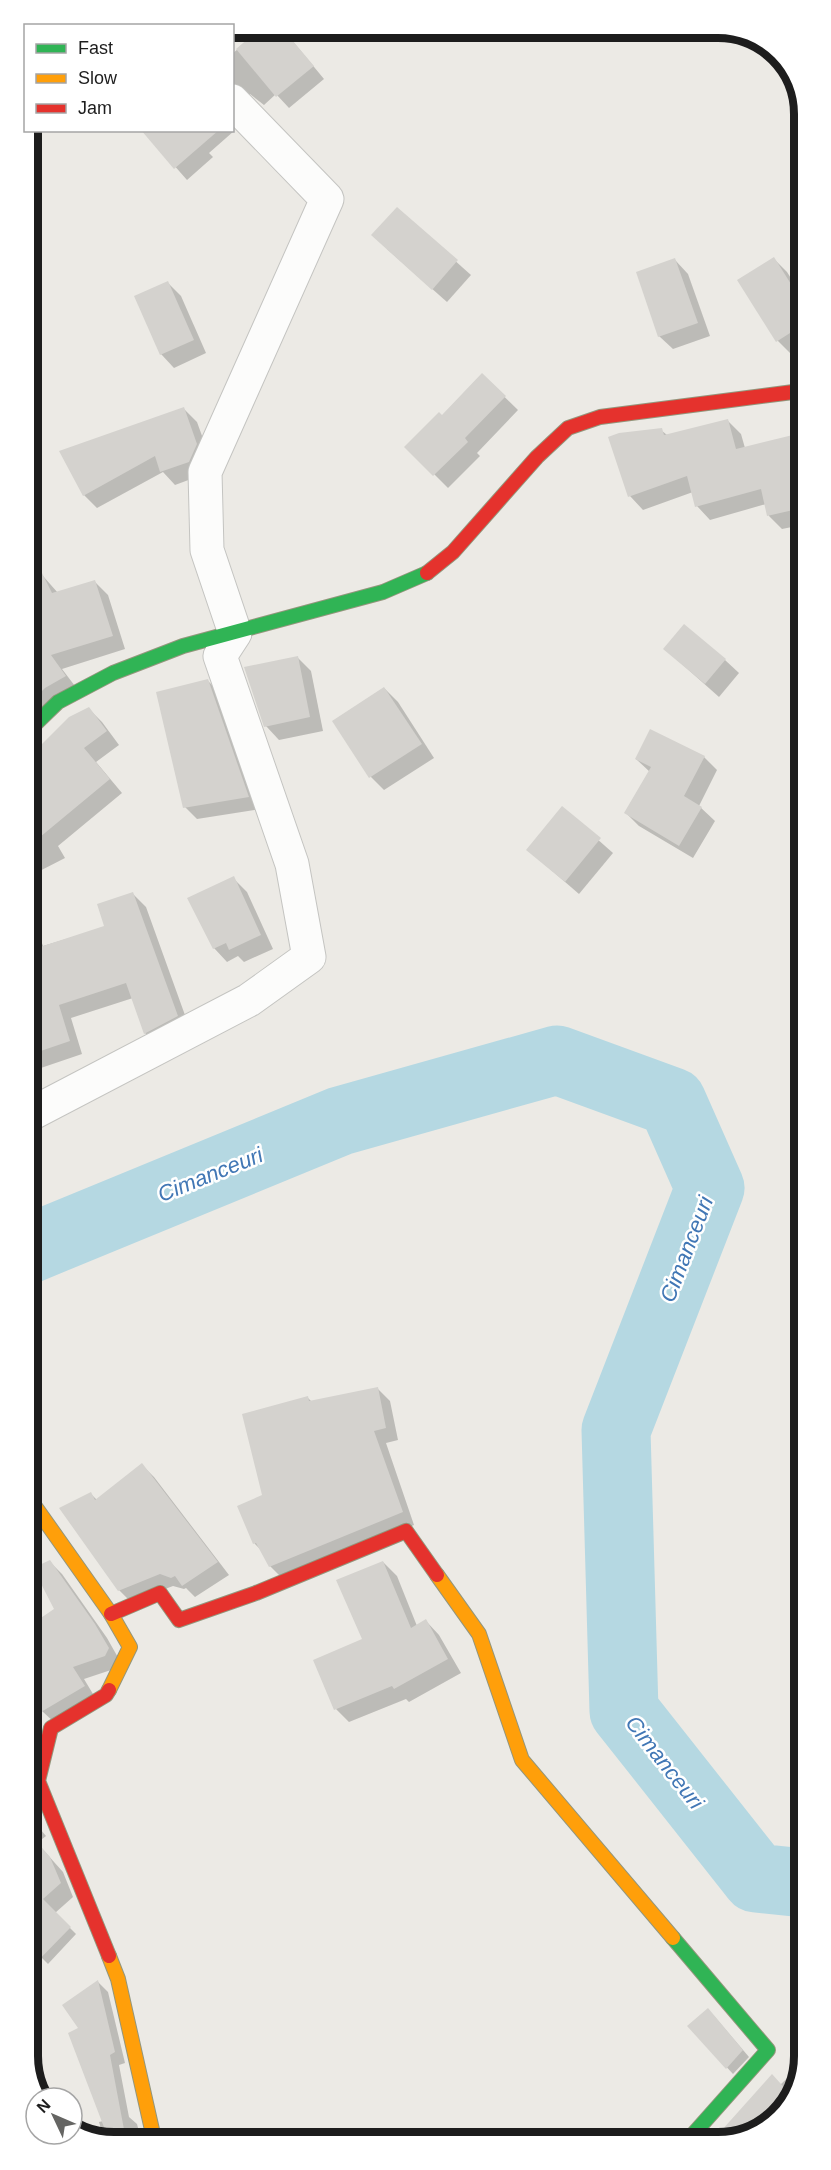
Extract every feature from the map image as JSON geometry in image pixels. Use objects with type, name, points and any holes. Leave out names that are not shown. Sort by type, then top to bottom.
[{"type":"street","points":[[234,103],[327,200],[205,472],[207,550],[235,633]]},
{"type":"street","points":[[38,721],[58,702],[113,673],[183,646],[383,592],[423,576],[453,552],[537,457],[568,429],[600,417],[794,392]]},
{"type":"street","points":[[38,1110],[249,1000],[309,957],[292,864],[220,656],[235,633]]},
{"type":"street","points":[[38,1511],[111,1614],[129,1647],[106,1695],[51,1728],[39,1780],[118,1979],[153,2132]]},
{"type":"street","points":[[111,1614],[160,1593],[179,1620],[256,1593],[406,1531],[479,1634],[522,1760],[768,2050],[695,2132]]},
{"type":"building","points":[[250,37],[290,37],[314,66],[276,97],[236,49]]},
{"type":"building","points":[[143,132],[217,132],[174,169]]},
{"type":"building","points":[[397,207],[458,260],[432,290],[371,235]]},
{"type":"building","points":[[774,257],[794,289],[794,330],[776,342],[737,280]]},
{"type":"building","points":[[675,258],[698,323],[658,337],[636,272]]},
{"type":"building","points":[[168,281],[194,340],[160,355],[134,296]]},
{"type":"building","points":[[482,373],[506,396],[465,438],[468,442],[433,476],[404,447],[439,412],[442,415]]},
{"type":"building","points":[[184,407],[197,444],[189,462],[160,472],[155,456],[83,496],[59,451]]},
{"type":"building","points":[[728,419],[736,449],[794,435],[794,510],[767,516],[761,489],[695,507],[687,476],[628,497],[608,437],[619,433],[662,428],[664,435]]},
{"type":"building","points":[[38,565],[52,593],[95,580],[113,636],[51,655],[66,676],[45,688],[38,695]]},
{"type":"building","points":[[684,624],[726,659],[705,684],[663,649]]},
{"type":"building","points":[[298,656],[310,717],[264,727],[244,667]]},
{"type":"building","points":[[208,679],[249,797],[183,808],[156,692]]},
{"type":"building","points":[[384,687],[422,744],[369,778],[332,721]]},
{"type":"building","points":[[89,707],[107,731],[84,748],[110,779],[38,839],[38,746],[69,717]]},
{"type":"building","points":[[650,729],[705,756],[684,796],[702,807],[679,846],[624,813],[651,767],[635,759]]},
{"type":"building","points":[[562,806],[601,838],[565,882],[526,850]]},
{"type":"building","points":[[234,876],[261,935],[229,950],[226,943],[213,949],[187,898]]},
{"type":"building","points":[[133,892],[178,1016],[144,1034],[126,983],[59,1005],[70,1041],[38,1052],[38,941],[40,947],[104,926],[97,904]]},
{"type":"building","points":[[378,1387],[386,1428],[374,1431],[403,1512],[269,1567],[256,1543],[253,1544],[237,1506],[262,1495],[242,1414],[308,1396],[309,1401]]},
{"type":"building","points":[[142,1463],[218,1562],[182,1586],[175,1576],[171,1578],[160,1574],[118,1591],[59,1508],[91,1492],[95,1500]]},
{"type":"building","points":[[50,1560],[109,1648],[105,1656],[73,1667],[85,1686],[41,1712],[38,1707],[38,1620],[54,1609],[38,1578],[38,1566]]},
{"type":"building","points":[[383,1561],[411,1628],[426,1619],[448,1659],[394,1689],[392,1686],[334,1710],[313,1660],[362,1639],[336,1580]]},
{"type":"building","points":[[38,1843],[50,1857],[61,1883],[43,1899],[71,1927],[38,1961]]},
{"type":"building","points":[[98,1980],[115,2052],[110,2055],[124,2132],[106,2132],[68,2033],[78,2028],[62,2005]]},
{"type":"building","points":[[708,2008],[743,2050],[726,2069],[687,2026]]},
{"type":"building","points":[[772,2074],[786,2089],[778,2103],[760,2120],[747,2127],[720,2132]]},
{"type":"waterway","name":"Cimanceuri","points":[[38,1245],[340,1121],[557,1060],[672,1102],[710,1188],[616,1430],[624,1711],[756,1878],[794,1882]]},
{"type":"traffic: fast","points":[[38,721],[58,702],[113,673],[183,646],[383,592],[427,573]]},
{"type":"traffic: fast","points":[[673,1938],[768,2050],[695,2132]]},
{"type":"traffic: slow","points":[[38,1511],[111,1614],[130,1647],[109,1690]]},
{"type":"traffic: slow","points":[[437,1575],[479,1634],[522,1760],[673,1938]]},
{"type":"traffic: slow","points":[[109,1956],[118,1979],[153,2132]]},
{"type":"traffic: jam","points":[[427,573],[453,552],[537,457],[568,428],[600,417],[794,392]]},
{"type":"traffic: jam","points":[[111,1614],[160,1593],[179,1620],[256,1593],[406,1531],[437,1575]]},
{"type":"traffic: jam","points":[[109,1690],[106,1695],[51,1728],[38,1781],[109,1956]]}]
